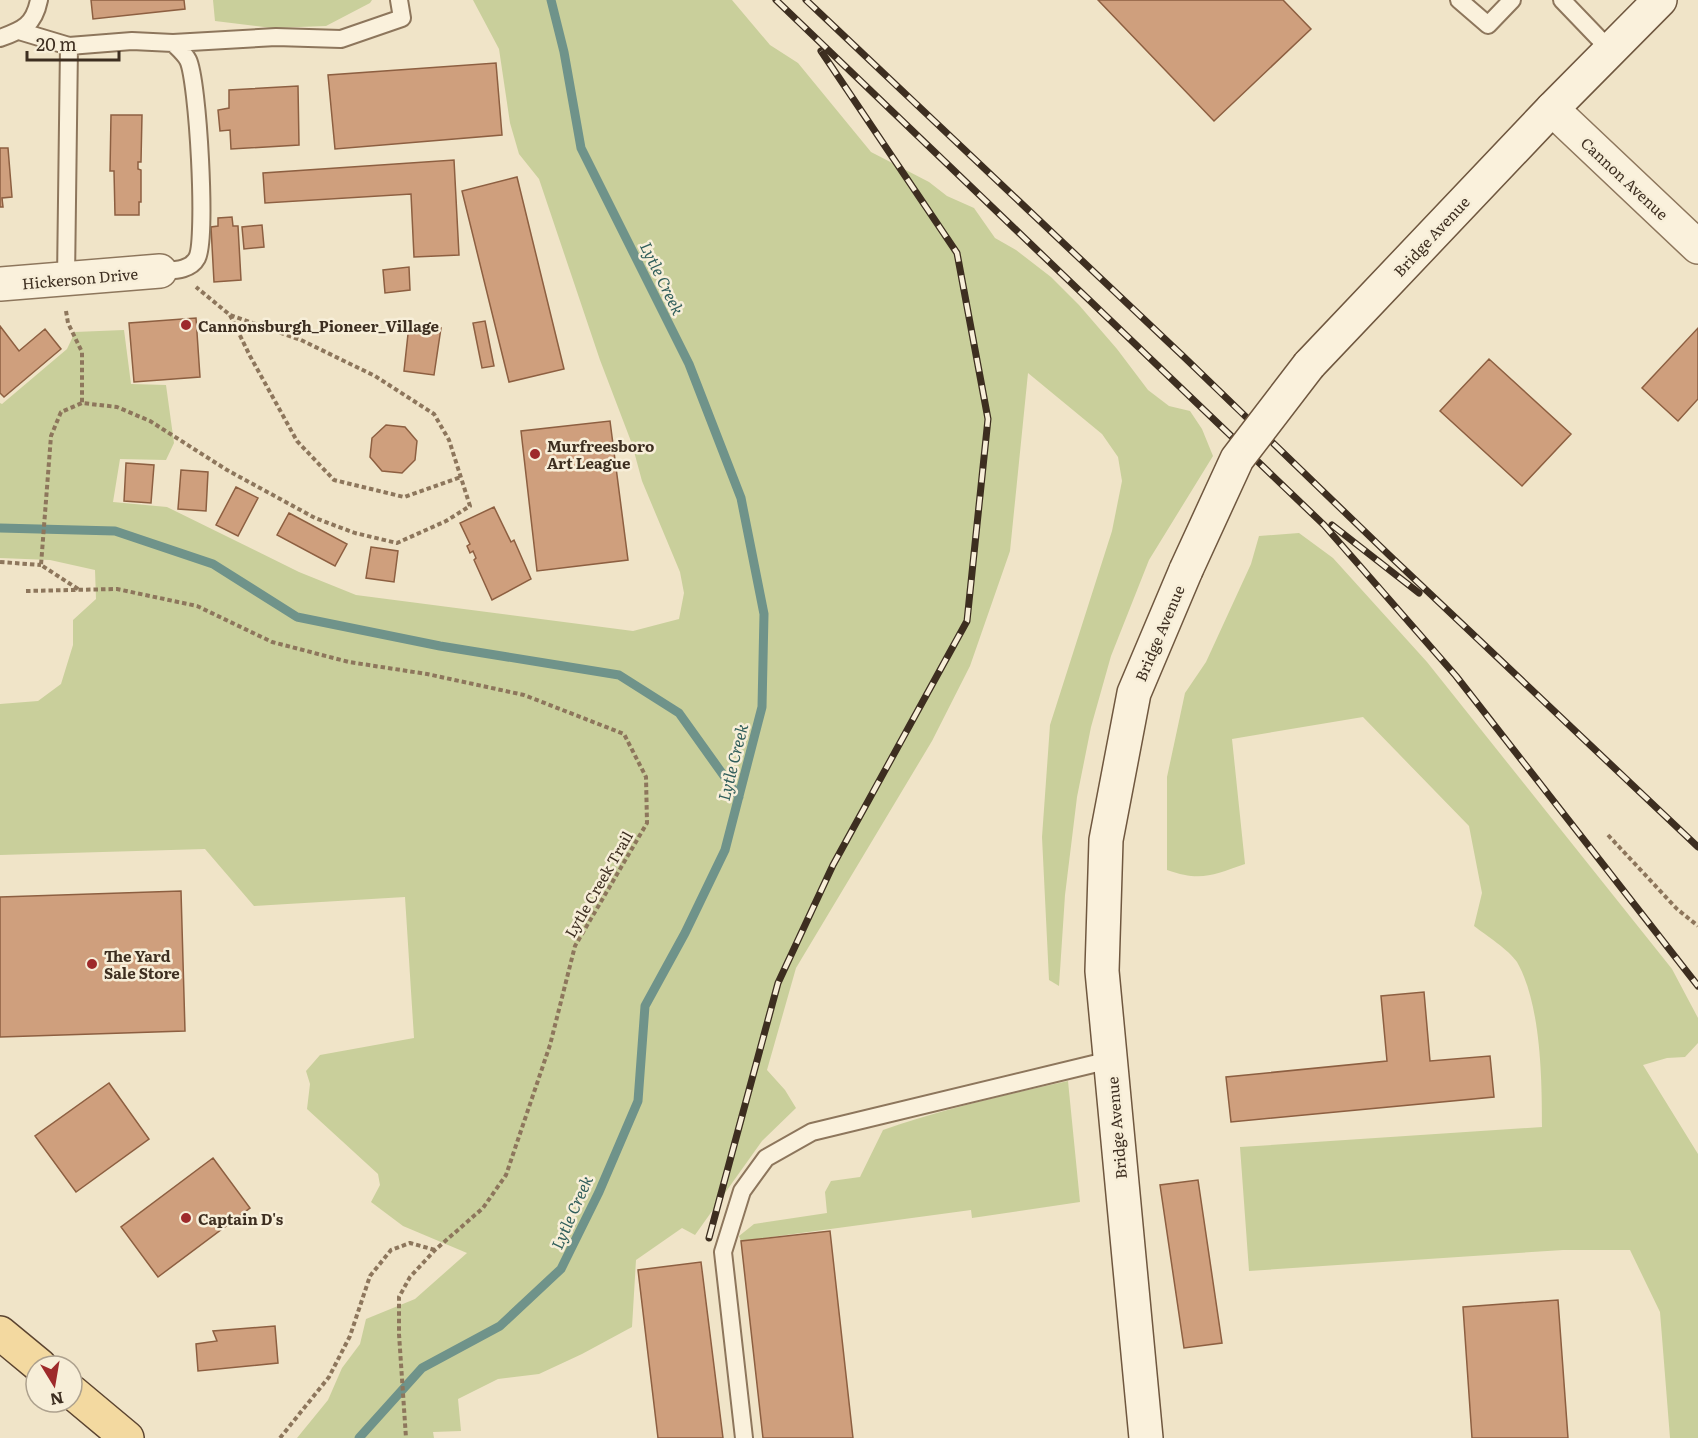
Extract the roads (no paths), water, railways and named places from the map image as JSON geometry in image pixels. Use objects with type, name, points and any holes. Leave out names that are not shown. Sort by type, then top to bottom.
[{"type":"main road","points":[[0,1333],[25,1354]]},
{"type":"main road","points":[[84,1402],[127,1438]]},
{"type":"street","name":"Bridge Avenue","points":[[1146,1438],[1102,971],[1106,840],[1134,693],[1186,570],[1237,459],[1309,365],[1552,109],[1660,0]]},
{"type":"street","name":"Cannon Avenue","points":[[1552,109],[1698,247]]},
{"type":"street","name":"Hickerson Drive","points":[[0,285],[66,292],[173,279]]},
{"type":"lane","points":[[0,38],[19,31],[36,15],[39,0]]},
{"type":"lane","points":[[19,31],[69,46],[132,41],[173,43],[276,36],[341,39],[402,18],[399,0]]},
{"type":"lane","points":[[1459,0],[1488,25],[1512,0]]},
{"type":"lane","points":[[1562,0],[1610,50]]},
{"type":"lane","points":[[173,43],[188,59],[193,77],[201,183],[201,245],[196,259],[173,279]]},
{"type":"lane","points":[[66,292],[69,46]]},
{"type":"lane","points":[[744,1438],[723,1252],[742,1191],[766,1158],[812,1132],[1110,1060]]},
{"type":"waterway","name":"Lytle Creek","points":[[359,1438],[422,1368],[500,1326],[561,1269],[599,1192],[638,1101],[645,1006],[685,933],[725,850],[762,707],[764,614],[741,498],[689,364],[581,148],[564,52],[551,0]]},
{"type":"waterway","points":[[0,528],[115,531],[213,564],[297,617],[440,646],[619,675],[679,713],[739,797]]},
{"type":"railway","points":[[776,0],[1324,525],[1456,676],[1698,986]]},
{"type":"railway","points":[[806,0],[1698,847]]},
{"type":"railway","points":[[709,1238],[778,983],[833,865],[967,621],[988,419],[957,253],[821,51]]},
{"type":"railway","points":[[1332,525],[1419,593]]},
{"type":"place","name":"Cannonsburgh_Pioneer_Village","points":[[186,325]]},
{"type":"place","name":"Murfreesboro Art League","points":[[535,454]]},
{"type":"place","name":"The Yard Sale Store","points":[[92,964]]},
{"type":"place","name":"Captain D's","points":[[186,1218]]}]
